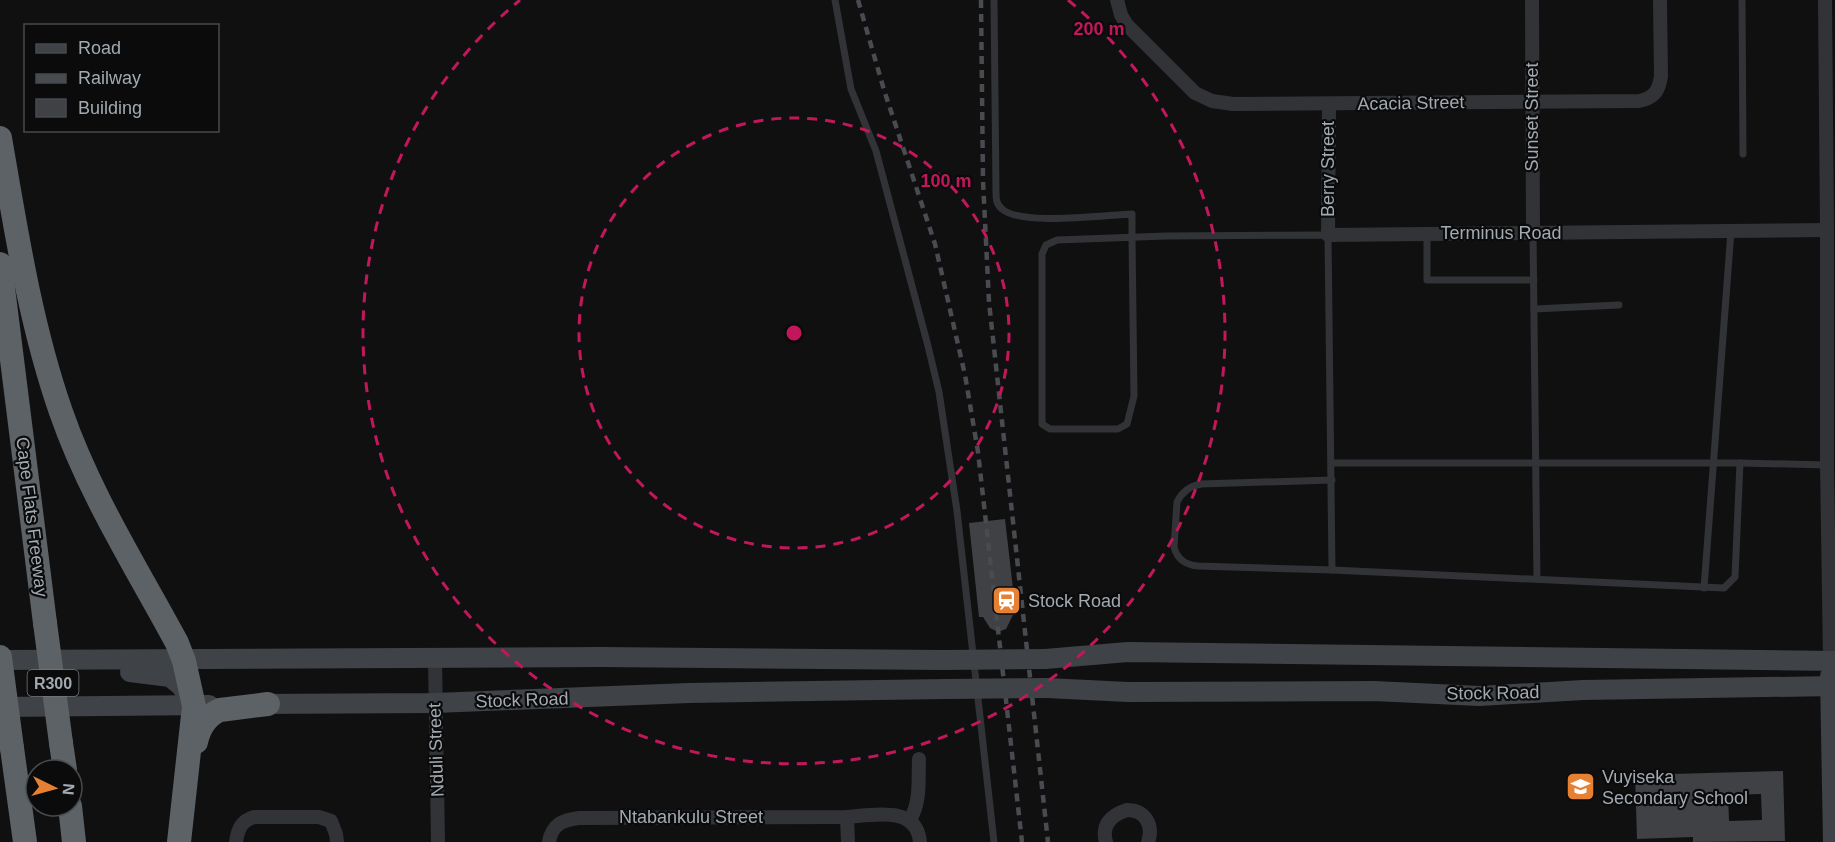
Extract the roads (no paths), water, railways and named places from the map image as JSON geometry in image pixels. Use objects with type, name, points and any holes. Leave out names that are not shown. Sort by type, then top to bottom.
[{"type":"highway","points":[[0,138],[24,272],[44,358],[61,413],[89,481],[177,642],[184,661],[194,706],[180,842]]},
{"type":"highway","name":"Cape Flats Freeway","points":[[0,264],[64,758]]},
{"type":"highway","name":"R300","points":[[0,658],[25,842]]},
{"type":"highway","points":[[180,842],[198,734],[203,724],[220,710],[268,704]]},
{"type":"highway","points":[[71,818],[74,842]]},
{"type":"main road","name":"Stock Road","points":[[0,658],[184,661],[612,657],[944,660],[1045,659],[1128,652],[1833,661]]},
{"type":"main road","points":[[1833,661],[1833,842]]},
{"type":"main road","points":[[0,666],[28,671],[138,672],[170,677],[181,686],[194,706]]},
{"type":"main road","name":"Stock Road","points":[[0,707],[435,703],[688,693],[946,689],[1047,688],[1128,692],[1374,691],[1479,696],[1583,690],[1833,686]]},
{"type":"street","name":"Acacia Street","points":[[1117,0],[1121,15],[1127,25],[1195,93],[1212,101],[1233,104],[1639,101],[1652,98],[1660,87],[1661,76],[1660,0]]},
{"type":"street","name":"Sunset Street","points":[[1532,0],[1533,233]]},
{"type":"street","points":[[1825,0],[1831,230],[1827,465],[1833,661]]},
{"type":"street","name":"Berry Street","points":[[1328,235],[1329,104]]},
{"type":"street","name":"Terminus Road","points":[[1328,235],[1831,230]]},
{"type":"street","name":"Nduli Street","points":[[435,659],[438,842]]},
{"type":"street","points":[[910,820],[918,800],[919,759]]},
{"type":"street","points":[[1106,842],[1105,827],[1109,820],[1127,810],[1139,812],[1148,822],[1150,829],[1148,842]]},
{"type":"street","points":[[848,842],[847,817],[884,814],[910,820],[916,828],[920,842]]},
{"type":"street","points":[[236,842],[240,825],[247,819],[254,817],[319,817],[330,821],[337,842]]},
{"type":"street","name":"Ntabankulu Street","points":[[549,842],[555,826],[564,820],[579,818],[847,817]]},
{"type":"lane","points":[[835,0],[851,89],[876,151],[939,392],[957,511],[994,842]]},
{"type":"lane","points":[[994,0],[996,192],[999,206],[1005,212],[1032,218],[1132,214],[1134,396],[1127,424],[1118,429],[1047,429],[1042,424],[1043,249],[1057,240],[1132,237]]},
{"type":"lane","points":[[1742,0],[1743,154]]},
{"type":"lane","points":[[1704,588],[1731,231]]},
{"type":"lane","points":[[1533,233],[1537,579]]},
{"type":"lane","points":[[1427,234],[1427,280],[1534,280]]},
{"type":"lane","points":[[1328,235],[1332,570]]},
{"type":"lane","name":"Terminus Road","points":[[1132,237],[1328,235]]},
{"type":"lane","points":[[1534,309],[1619,305]]},
{"type":"lane","points":[[1332,463],[1827,465]]},
{"type":"lane","points":[[1332,480],[1192,486],[1180,496],[1177,502],[1174,547],[1176,555],[1192,566],[1724,588],[1735,577],[1740,463]]},
{"type":"railway","points":[[858,0],[884,90],[935,244],[965,375],[978,452],[1022,842]]},
{"type":"railway","points":[[981,0],[983,181],[989,302],[1048,842]]},
{"type":"place","name":"Stock Road","points":[[1007,601]]},
{"type":"place","name":"Vuyiseka Secondary School","points":[[1581,787]]}]
